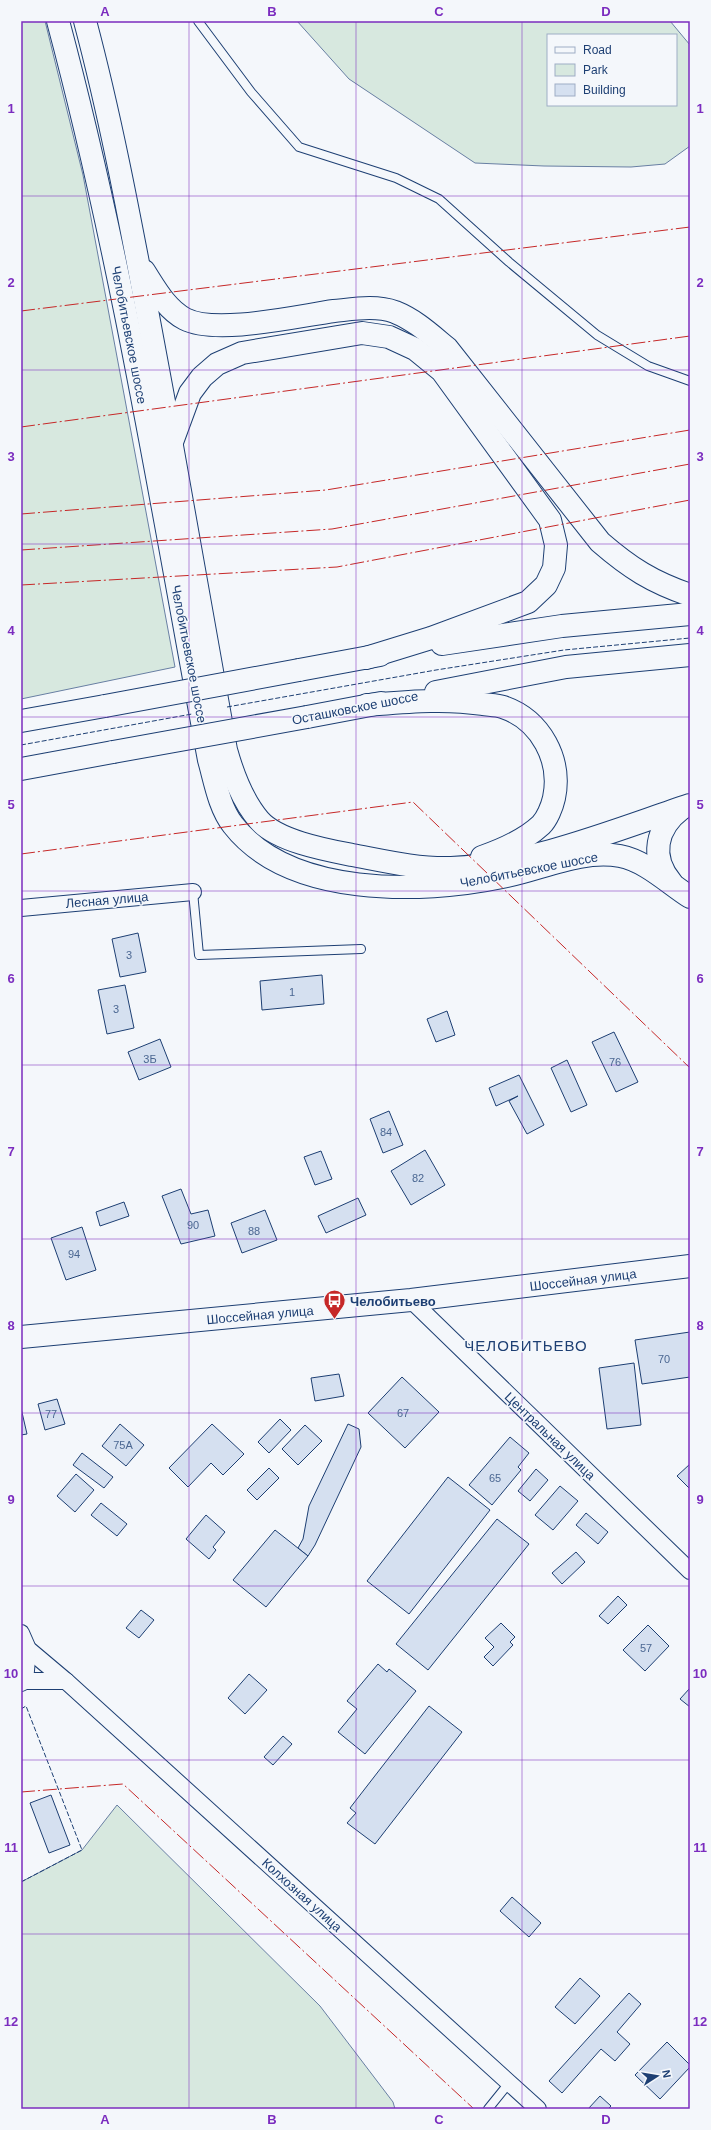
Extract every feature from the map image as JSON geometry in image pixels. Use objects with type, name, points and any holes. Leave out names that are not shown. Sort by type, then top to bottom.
[{"type":"street","name":"Челобитьевское шоссе","points":[[58,21],[72,73],[115,266],[209,760],[220,799],[232,824],[250,844],[273,859],[300,870],[334,880],[379,886],[465,884],[504,877],[596,854],[621,856],[649,868],[684,893]]},
{"type":"street","name":"Челобитьевское шоссе","points":[[85,21],[97,67],[138,261],[172,442],[226,750],[232,772],[244,799],[260,821],[277,833],[331,851],[402,864],[449,868],[513,860],[690,805]]},
{"type":"street","points":[[138,261],[164,301],[184,319],[208,326],[232,325],[362,308],[394,312],[421,326],[447,348],[600,542],[628,566],[650,579],[690,595]]},
{"type":"street","points":[[172,442],[190,393],[202,377],[217,364],[242,353],[362,333],[389,337],[414,349],[442,371],[550,520],[556,545],[554,568],[546,585],[528,602],[431,638],[366,658]]},
{"type":"street","points":[[21,721],[366,658],[562,626],[690,614]]},
{"type":"street","name":"Осташковское шоссе","points":[[21,769],[307,717],[566,667],[690,655]]},
{"type":"street","points":[[367,705],[427,701],[463,701],[503,706],[523,716],[541,734],[553,756],[557,783],[552,806],[541,825],[510,845],[472,860],[429,865],[402,864]]},
{"type":"street","points":[[21,714],[105,706]]},
{"type":"street","name":"Челобитьевское шоссе","points":[[684,893],[664,875],[659,863],[658,849],[660,836],[671,816],[690,805]]},
{"type":"street","name":"Лесная улица","points":[[21,908],[193,892]]},
{"type":"street","name":"Шоссейная улица","points":[[21,1337],[411,1300],[690,1266]]},
{"type":"street","name":"Центральная улица","points":[[411,1300],[690,1571]]},
{"type":"street","name":"Колхозная улица","points":[[21,1633],[28,1649],[66,1681],[538,2109]]},
{"type":"street","points":[[28,1649],[23,1682],[66,1681]]},
{"type":"lane","points":[[198,21],[251,92],[299,147],[396,178],[439,199],[509,262],[597,335],[648,366],[690,381]]},
{"type":"lane","points":[[193,892],[199,955],[361,949]]},
{"type":"lane","points":[[488,2109],[509,2083]]},
{"type":"green space","points":[[21,21],[45,21],[83,175],[175,667],[21,699]]},
{"type":"green space","points":[[297,21],[670,21],[690,45],[690,146],[665,164],[631,167],[544,166],[475,163],[349,79]]},
{"type":"green space","points":[[117,1805],[320,2006],[393,2102],[395,2109],[21,2109],[21,1882],[82,1850]]},
{"type":"building","points":[[138,933],[146,972],[120,977],[112,939]]},
{"type":"building","points":[[322,975],[324,1004],[262,1010],[260,981]]},
{"type":"building","points":[[125,985],[134,1028],[107,1034],[98,990]]},
{"type":"building","points":[[447,1011],[455,1035],[436,1042],[427,1019]]},
{"type":"building","points":[[614,1032],[638,1082],[616,1092],[592,1042]]},
{"type":"building","points":[[160,1039],[171,1067],[139,1080],[128,1052]]},
{"type":"building","points":[[567,1060],[587,1105],[571,1112],[551,1068]]},
{"type":"building","points":[[519,1075],[544,1125],[527,1134],[509,1101],[518,1096],[496,1106],[489,1088]]},
{"type":"building","points":[[389,1111],[403,1145],[383,1153],[370,1119]]},
{"type":"building","points":[[425,1150],[445,1185],[411,1205],[391,1171]]},
{"type":"building","points":[[321,1151],[332,1179],[315,1185],[304,1157]]},
{"type":"building","points":[[181,1189],[191,1214],[208,1210],[215,1236],[181,1244],[162,1196]]},
{"type":"building","points":[[358,1198],[366,1215],[326,1233],[318,1216]]},
{"type":"building","points":[[124,1202],[129,1216],[100,1226],[96,1212]]},
{"type":"building","points":[[265,1210],[277,1240],[242,1253],[231,1223]]},
{"type":"building","points":[[82,1227],[96,1270],[66,1280],[51,1238]]},
{"type":"building","points":[[690,1332],[690,1377],[642,1384],[635,1340]]},
{"type":"building","points":[[634,1363],[641,1425],[607,1429],[599,1368]]},
{"type":"building","points":[[339,1374],[344,1396],[315,1401],[311,1378]]},
{"type":"building","points":[[402,1377],[439,1412],[405,1448],[368,1413]]},
{"type":"building","points":[[57,1399],[65,1424],[45,1430],[38,1404]]},
{"type":"building","points":[[21,1408],[27,1434],[21,1435]]},
{"type":"building","points":[[280,1419],[291,1430],[269,1453],[258,1442]]},
{"type":"building","points":[[120,1424],[144,1445],[126,1466],[102,1446]]},
{"type":"building","points":[[212,1424],[244,1454],[223,1475],[211,1463],[188,1487],[169,1468]]},
{"type":"building","points":[[348,1424],[359,1429],[361,1447],[315,1545],[308,1556],[298,1548],[303,1539],[309,1506]]},
{"type":"building","points":[[305,1425],[322,1441],[298,1465],[282,1449]]},
{"type":"building","points":[[510,1437],[529,1453],[518,1467],[521,1470],[492,1505],[469,1485]]},
{"type":"building","points":[[82,1453],[113,1477],[104,1488],[73,1465]]},
{"type":"building","points":[[690,1464],[690,1489],[677,1476]]},
{"type":"building","points":[[269,1468],[279,1478],[257,1500],[247,1490]]},
{"type":"building","points":[[536,1469],[548,1480],[530,1501],[518,1491]]},
{"type":"building","points":[[76,1474],[94,1490],[75,1512],[57,1496]]},
{"type":"building","points":[[448,1477],[490,1510],[409,1614],[367,1581]]},
{"type":"building","points":[[560,1486],[578,1501],[553,1530],[535,1515]]},
{"type":"building","points":[[101,1503],[127,1524],[117,1536],[91,1515]]},
{"type":"building","points":[[586,1513],[608,1532],[598,1544],[576,1525]]},
{"type":"building","points":[[206,1515],[225,1532],[213,1547],[216,1550],[209,1559],[186,1539]]},
{"type":"building","points":[[497,1519],[529,1544],[428,1670],[396,1644]]},
{"type":"building","points":[[275,1530],[308,1556],[266,1607],[233,1580]]},
{"type":"building","points":[[576,1552],[585,1562],[562,1584],[552,1573]]},
{"type":"building","points":[[618,1596],[627,1605],[608,1624],[599,1616]]},
{"type":"building","points":[[141,1610],[154,1620],[139,1638],[126,1628]]},
{"type":"building","points":[[501,1623],[515,1637],[510,1642],[513,1645],[493,1666],[484,1657],[494,1647],[485,1638]]},
{"type":"building","points":[[648,1625],[669,1646],[645,1671],[623,1650]]},
{"type":"building","points":[[378,1664],[387,1672],[389,1669],[416,1691],[365,1754],[338,1732],[357,1709],[347,1701]]},
{"type":"building","points":[[249,1674],[267,1690],[245,1714],[228,1698]]},
{"type":"building","points":[[690,1688],[690,1707],[680,1699]]},
{"type":"building","points":[[429,1706],[462,1732],[375,1844],[347,1823],[356,1813],[350,1808]]},
{"type":"building","points":[[283,1736],[292,1744],[273,1765],[264,1757]]},
{"type":"building","points":[[51,1795],[70,1845],[49,1853],[30,1803]]},
{"type":"building","points":[[512,1897],[541,1923],[529,1937],[500,1911]]},
{"type":"building","points":[[580,1978],[600,1996],[575,2024],[555,2007]]},
{"type":"building","points":[[629,1993],[641,2004],[617,2032],[630,2044],[615,2061],[601,2049],[562,2093],[549,2081]]},
{"type":"building","points":[[667,2042],[690,2065],[690,2067],[660,2099],[635,2075]]},
{"type":"building","points":[[600,2096],[611,2106],[608,2109],[588,2109]]},
{"type":"fence","points":[[227,707],[436,670],[564,650],[690,638]]},
{"type":"fence","points":[[21,745],[192,714]]},
{"type":"fence","points":[[21,1709],[26,1706],[82,1850],[21,1882]]},
{"type":"power","points":[[21,311],[690,227]]},
{"type":"power","points":[[21,427],[690,336]]},
{"type":"power","points":[[21,514],[326,490],[690,430]]},
{"type":"power","points":[[21,550],[332,529],[690,464]]},
{"type":"power","points":[[21,585],[337,567],[690,500]]},
{"type":"power","points":[[21,854],[413,802],[690,1068]]},
{"type":"power","points":[[21,1792],[123,1784],[474,2109]]},
{"type":"place","name":"Челобитьево","points":[[334,1320]]},
{"type":"district","name":"ЧЕЛОБИТЬЕВО","points":[[526,1345]]}]
